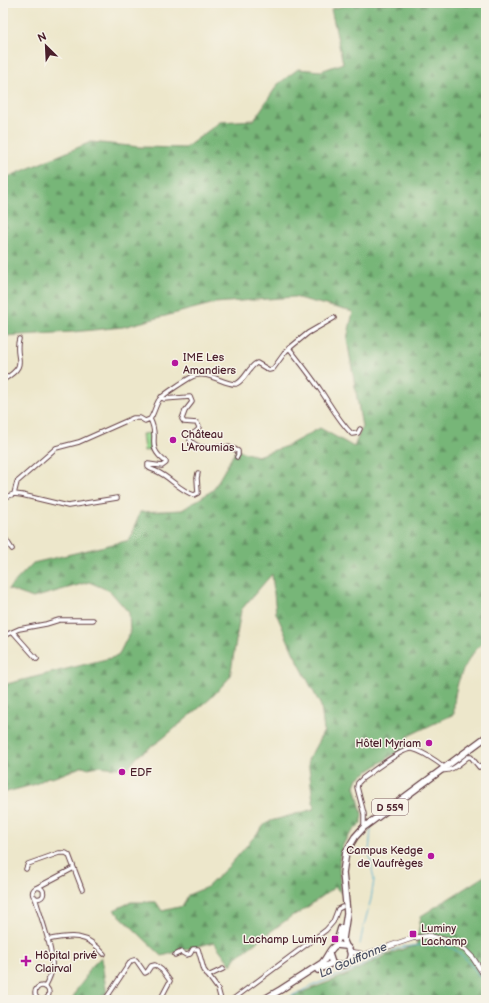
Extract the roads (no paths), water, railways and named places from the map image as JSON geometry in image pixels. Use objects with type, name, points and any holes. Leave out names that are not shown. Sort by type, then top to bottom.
[{"type":"main road","name":"D 559","points":[[344,906],[344,860],[351,842],[364,827],[486,738]]},
{"type":"main road","points":[[336,945],[344,906]]},
{"type":"main road","points":[[329,954],[332,963],[337,966],[342,966],[350,960],[350,952],[343,939],[346,921],[344,906]]},
{"type":"main road","points":[[263,1000],[322,963],[329,954],[331,948],[340,944],[346,946]]},
{"type":"main road","points":[[280,990],[332,963]]},
{"type":"street","points":[[14,494],[17,482],[56,448],[79,442],[133,418],[140,418],[145,421],[150,419],[165,393],[193,376],[207,376],[234,384],[241,380],[254,364],[257,363],[271,370],[289,348],[308,333],[334,318]]},
{"type":"street","points":[[3,380],[13,374],[19,364],[19,339]]},
{"type":"street","points":[[289,348],[322,392],[334,413],[349,431],[352,434],[356,434],[360,429]]},
{"type":"street","points":[[161,398],[190,397],[192,402],[184,411],[182,419],[184,422],[197,423],[199,427],[198,430],[190,436],[190,440],[196,446],[210,449],[218,447],[232,448],[238,451],[239,454],[237,457]]},
{"type":"street","points":[[150,419],[155,433],[154,448],[166,464],[162,466],[148,464],[148,467],[181,489],[194,495],[198,493],[198,473]]},
{"type":"street","points":[[3,498],[14,494],[68,506],[117,498]]},
{"type":"street","points":[[3,535],[12,549]]},
{"type":"street","points":[[3,636],[25,628],[59,620],[93,620]]},
{"type":"street","points":[[13,632],[37,659]]},
{"type":"street","points":[[364,827],[364,814],[357,787],[358,783],[400,752],[411,749],[416,750],[443,768],[445,771],[451,769],[468,757],[471,757],[479,767],[486,762]]},
{"type":"street","points":[[26,868],[28,864],[64,852],[69,855],[82,889]]},
{"type":"street","points":[[45,987],[50,978],[52,957],[33,892],[36,888],[74,868]]},
{"type":"street","points":[[35,897],[40,898],[44,893],[41,889],[36,888]]},
{"type":"street","points":[[232,1000],[326,930],[333,922],[338,909],[344,906]]},
{"type":"street","points":[[47,940],[68,936],[84,938],[96,944],[104,954]]},
{"type":"street","points":[[350,960],[420,936],[448,941],[465,950],[473,958],[486,978]]},
{"type":"street","points":[[175,955],[181,952],[186,955],[190,954],[193,948],[198,948],[204,970],[218,989],[221,1000]]},
{"type":"street","points":[[350,952],[363,955]]},
{"type":"street","points":[[105,1000],[131,961],[136,960],[145,973],[151,966],[155,965],[166,974],[170,981],[160,1000]]},
{"type":"street","points":[[208,976],[223,969]]},
{"type":"street","points":[[40,986],[45,987],[49,991],[47,997],[42,1000],[36,997],[35,991],[40,986]]},
{"type":"street","points":[[32,1000],[36,997]]},
{"type":"waterway","points":[[360,944],[374,880],[369,852],[371,829]]},
{"type":"waterway","name":"La Gouffonne","points":[[283,1000],[314,985],[358,968],[385,953],[402,947],[421,945],[446,945],[457,951],[475,970],[486,986]]},
{"type":"place","name":"IME Les Amandiers","points":[[175,363]]},
{"type":"place","name":"Château L'Aroumias","points":[[173,440]]},
{"type":"place","name":"Hôtel Myriam","points":[[429,743]]},
{"type":"place","name":"EDF","points":[[122,772]]},
{"type":"place","name":"Campus Kedge de Vaufrèges","points":[[431,856]]},
{"type":"place","name":"Luminy Lachamp","points":[[413,934]]},
{"type":"place","name":"Lachamp Luminy","points":[[335,939]]},
{"type":"place","name":"Hôpital privé Clairval","points":[[26,961]]}]
